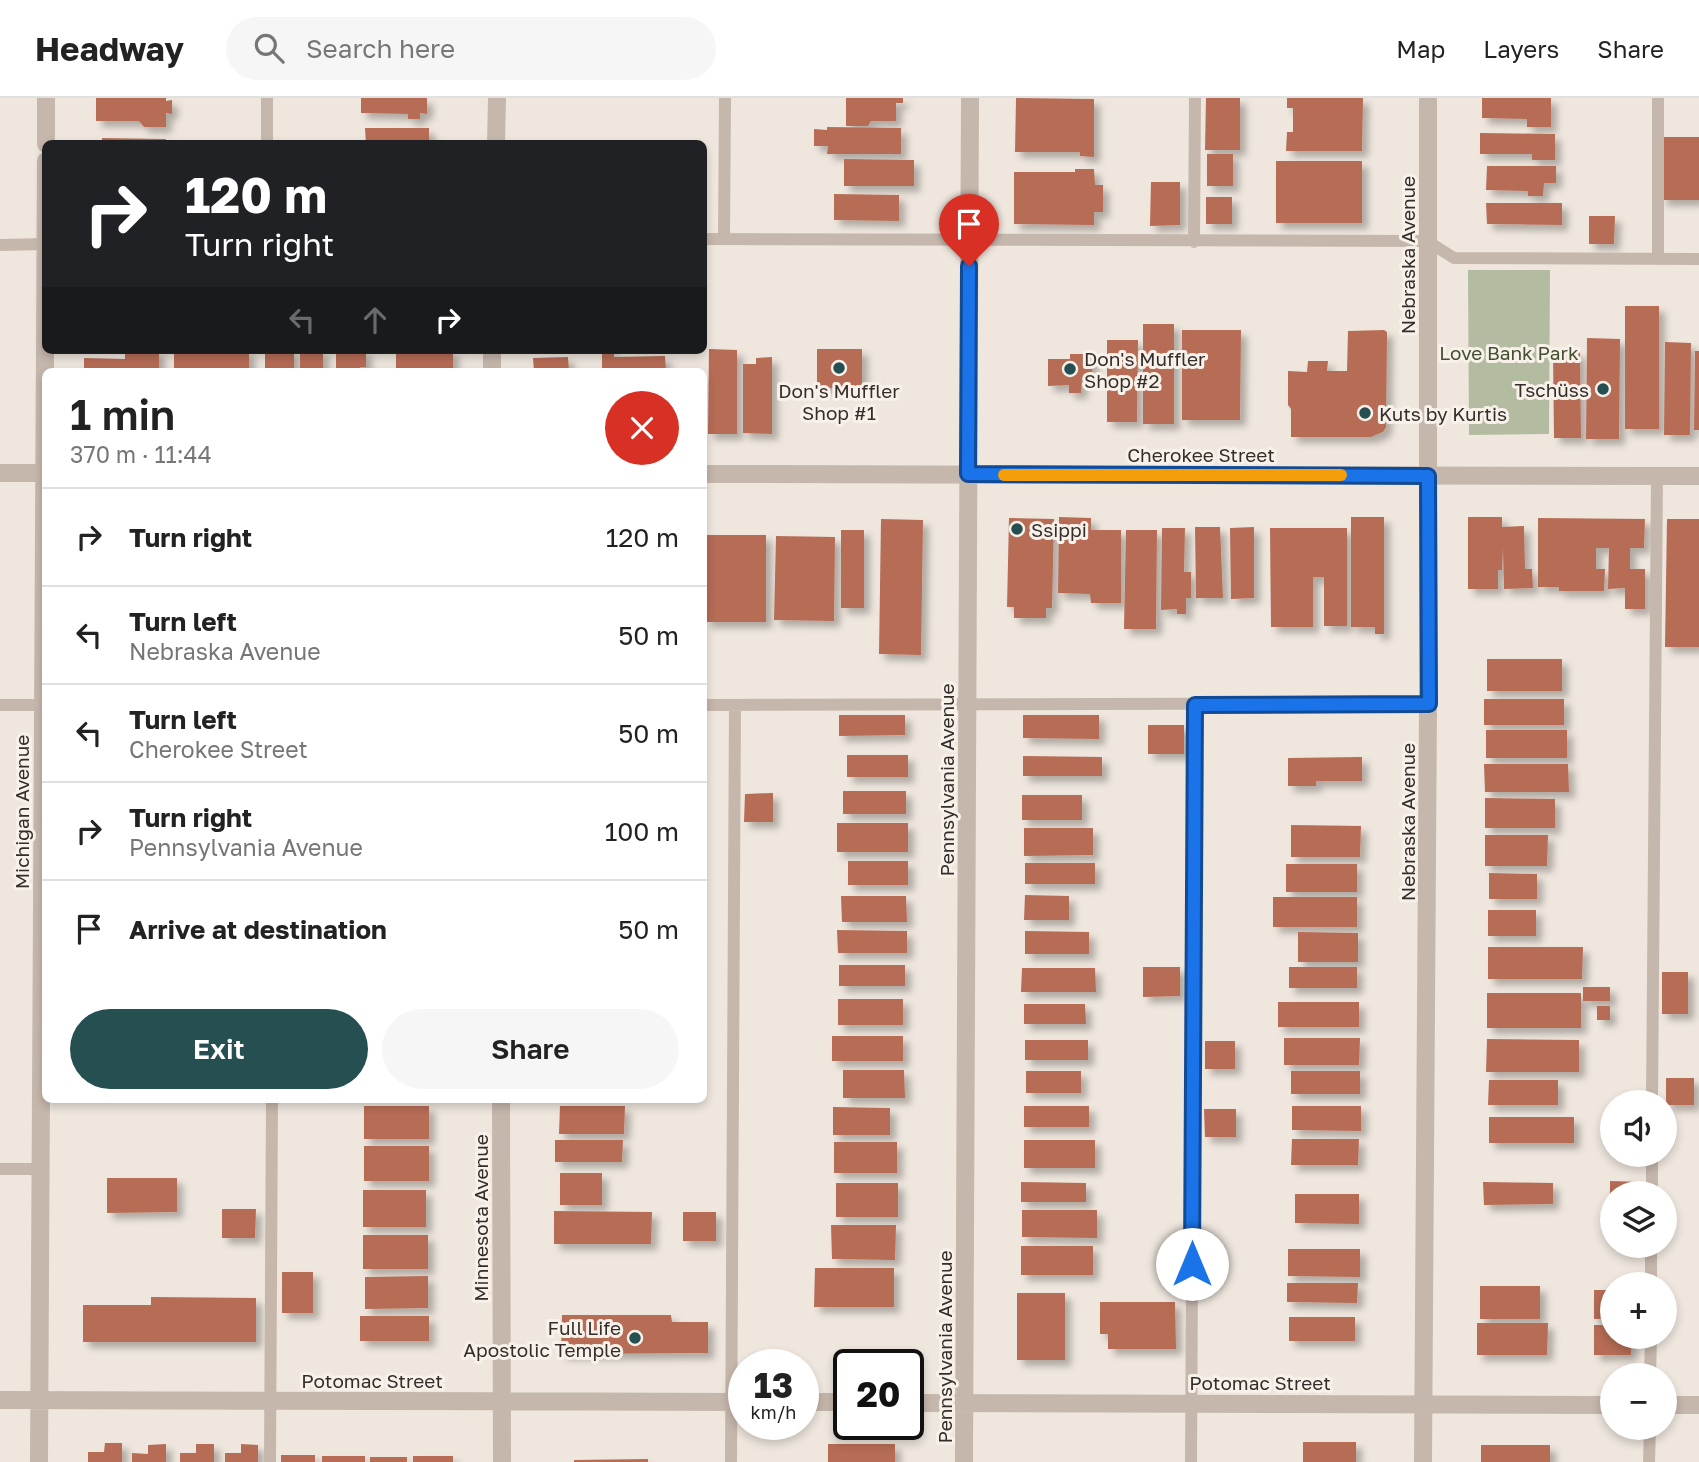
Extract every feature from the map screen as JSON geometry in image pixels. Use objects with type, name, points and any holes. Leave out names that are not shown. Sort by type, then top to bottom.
[{"type":"street","points":[[46,98],[46,140]]},
{"type":"street","points":[[496,140],[497,98]]},
{"type":"street","name":"Pennsylvania Avenue","points":[[964,1462],[970,98]]},
{"type":"street","name":"Nebraska Avenue","points":[[1423,1462],[1429,704],[1428,98]]},
{"type":"street","points":[[0,472],[42,473]]},
{"type":"street","name":"Cherokee Street","points":[[707,474],[1699,476]]},
{"type":"street","name":"Michigan Avenue","points":[[39,1462],[42,1014]]},
{"type":"street","name":"Minnesota Avenue","points":[[501,1103],[502,1462]]},
{"type":"street","name":"Potomac Street","points":[[0,1400],[728,1402]]},
{"type":"street","name":"Potomac Street","points":[[924,1403],[1600,1405]]},
{"type":"street","points":[[1677,1405],[1699,1405]]},
{"type":"lane","points":[[267,98],[267,140]]},
{"type":"lane","points":[[724,239],[725,98]]},
{"type":"lane","points":[[1194,242],[1195,98]]},
{"type":"lane","points":[[1658,98],[1658,259]]},
{"type":"lane","points":[[707,239],[1427,241],[1454,258],[1699,259]]},
{"type":"lane","points":[[0,244],[42,244]]},
{"type":"lane","points":[[1653,1090],[1657,476]]},
{"type":"lane","points":[[707,705],[1429,704]]},
{"type":"lane","points":[[0,705],[42,705]]},
{"type":"lane","points":[[735,705],[737,1349]]},
{"type":"lane","points":[[1191,1462],[1195,705]]},
{"type":"lane","points":[[270,1462],[272,1103]]},
{"type":"lane","points":[[0,1169],[41,1169]]},
{"type":"lane","points":[[731,1462],[733,1440]]},
{"type":"lane","points":[[1649,1462],[1650,1440]]},
{"type":"green space","name":"Love Bank Park","points":[[1468,270],[1550,270],[1549,434],[1469,435]]},
{"type":"building","points":[[96,98],[166,98],[166,101],[172,100],[172,114],[166,113],[166,127],[144,127],[139,121],[96,121]]},
{"type":"building","points":[[361,98],[427,98],[427,114],[420,113],[420,119],[408,119],[408,114],[361,113]]},
{"type":"building","points":[[846,98],[903,98],[903,103],[896,103],[896,121],[871,121],[868,126],[846,126]]},
{"type":"building","points":[[1016,98],[1094,99],[1094,157],[1080,156],[1080,152],[1015,152]]},
{"type":"building","points":[[1206,98],[1240,98],[1240,150],[1205,150]]},
{"type":"building","points":[[1287,98],[1363,98],[1362,151],[1286,151],[1287,132],[1293,132],[1293,108],[1287,108]]},
{"type":"building","points":[[1482,98],[1551,98],[1551,127],[1527,127],[1527,119],[1482,118]]},
{"type":"building","points":[[827,127],[901,128],[901,154],[827,154],[828,146],[814,146],[814,129],[827,130]]},
{"type":"building","points":[[365,128],[429,128],[429,140],[366,140]]},
{"type":"building","points":[[1480,133],[1555,134],[1555,160],[1532,160],[1532,154],[1480,154]]},
{"type":"building","points":[[1661,137],[1699,137],[1699,200],[1661,200]]},
{"type":"building","points":[[102,138],[166,139],[166,140]]},
{"type":"building","points":[[1207,154],[1233,154],[1233,186],[1207,186]]},
{"type":"building","points":[[844,159],[914,160],[914,186],[844,186]]},
{"type":"building","points":[[1276,161],[1362,161],[1362,223],[1276,223]]},
{"type":"building","points":[[1487,166],[1556,166],[1556,183],[1544,183],[1543,196],[1528,196],[1528,191],[1486,190]]},
{"type":"building","points":[[1075,169],[1094,169],[1095,185],[1103,185],[1103,212],[1094,212],[1094,225],[1014,224],[1014,172],[1075,172]]},
{"type":"building","points":[[1151,182],[1180,182],[1180,225],[1150,226]]},
{"type":"building","points":[[834,194],[899,195],[899,221],[834,220]]},
{"type":"building","points":[[1206,197],[1232,197],[1232,224],[1206,224]]},
{"type":"building","points":[[1486,203],[1562,203],[1562,225],[1487,224]]},
{"type":"building","points":[[1589,216],[1615,216],[1614,244],[1589,244]]},
{"type":"building","points":[[1625,306],[1659,306],[1659,429],[1625,429]]},
{"type":"building","points":[[1143,324],[1174,324],[1174,424],[1143,424]]},
{"type":"building","points":[[1182,330],[1241,330],[1240,420],[1182,420]]},
{"type":"building","points":[[1348,331],[1387,332],[1386,427],[1383,432],[1371,437],[1291,437],[1288,371],[1307,372],[1308,361],[1328,361],[1327,371],[1347,371]]},
{"type":"building","name":"Tschüss","points":[[1587,338],[1620,339],[1619,439],[1586,439]]},
{"type":"building","points":[[1107,340],[1138,340],[1137,422],[1107,422]]},
{"type":"building","points":[[1665,342],[1691,343],[1690,435],[1664,435]]},
{"type":"building","points":[[709,349],[737,350],[737,434],[708,434]]},
{"type":"building","name":"Don's Muffler Shop #1","points":[[817,349],[862,349],[862,388],[817,388]]},
{"type":"building","points":[[1695,351],[1699,351],[1699,430],[1694,430]]},
{"type":"building","points":[[1553,352],[1580,352],[1581,438],[1554,438]]},
{"type":"building","points":[[125,354],[159,354],[159,368],[84,368],[84,358],[125,359]]},
{"type":"building","points":[[174,354],[249,354],[249,368],[174,368]]},
{"type":"building","points":[[265,354],[294,354],[294,368],[265,368]]},
{"type":"building","points":[[300,354],[323,354],[323,368],[300,368]]},
{"type":"building","points":[[336,354],[366,354],[366,367],[336,368]]},
{"type":"building","points":[[396,354],[453,354],[453,368],[396,368]]},
{"type":"building","points":[[602,354],[614,354],[614,357],[665,356],[666,368],[602,368]]},
{"type":"building","name":"Don's Muffler Shop #2","points":[[1070,354],[1093,354],[1092,378],[1082,378],[1081,393],[1069,393],[1069,385],[1048,386],[1048,359],[1070,359]]},
{"type":"building","points":[[568,357],[569,368],[534,368],[533,358]]},
{"type":"building","points":[[772,357],[772,434],[743,433],[743,364],[756,364],[756,358]]},
{"type":"building","points":[[1059,517],[1091,518],[1091,530],[1121,530],[1121,603],[1091,603],[1090,594],[1058,593]]},
{"type":"building","points":[[1351,517],[1384,517],[1384,634],[1375,634],[1375,627],[1351,627]]},
{"type":"building","points":[[1468,517],[1502,517],[1502,527],[1524,526],[1525,569],[1532,569],[1533,588],[1504,589],[1503,548],[1502,570],[1498,570],[1498,589],[1468,589]]},
{"type":"building","points":[[1009,518],[1054,519],[1052,608],[1046,608],[1046,618],[1014,618],[1014,607],[1007,607]]},
{"type":"building","points":[[1538,518],[1645,519],[1644,548],[1630,548],[1630,569],[1645,569],[1645,609],[1625,609],[1625,588],[1608,589],[1609,548],[1596,548],[1596,569],[1605,569],[1604,591],[1559,591],[1559,587],[1538,587]]},
{"type":"building","points":[[881,519],[923,520],[921,655],[879,654]]},
{"type":"building","points":[[1667,519],[1699,519],[1699,647],[1665,647]]},
{"type":"building","points":[[1195,527],[1220,527],[1223,598],[1196,598]]},
{"type":"building","points":[[1254,527],[1254,598],[1231,599],[1230,528]]},
{"type":"building","points":[[1162,528],[1185,528],[1184,572],[1191,572],[1191,598],[1186,598],[1186,614],[1177,614],[1177,609],[1161,610]]},
{"type":"building","points":[[1270,528],[1347,528],[1347,626],[1324,626],[1324,577],[1313,577],[1313,627],[1271,627]]},
{"type":"building","points":[[841,530],[864,530],[864,608],[841,608]]},
{"type":"building","points":[[1126,530],[1157,530],[1156,629],[1124,629]]},
{"type":"building","points":[[707,535],[766,535],[766,622],[707,622]]},
{"type":"building","points":[[776,536],[835,537],[834,621],[774,620]]},
{"type":"building","points":[[1487,659],[1562,659],[1562,691],[1487,691]]},
{"type":"building","points":[[1484,699],[1564,699],[1564,725],[1484,725]]},
{"type":"building","points":[[839,715],[905,715],[905,735],[839,736]]},
{"type":"building","points":[[1023,715],[1099,715],[1099,739],[1023,738]]},
{"type":"building","points":[[1148,725],[1184,725],[1184,754],[1148,754]]},
{"type":"building","points":[[1486,730],[1567,730],[1567,758],[1486,758]]},
{"type":"building","points":[[847,755],[908,755],[908,777],[847,777]]},
{"type":"building","points":[[1023,756],[1102,757],[1102,776],[1023,776]]},
{"type":"building","points":[[1362,757],[1362,781],[1316,781],[1316,786],[1288,786],[1288,758]]},
{"type":"building","points":[[1484,764],[1568,764],[1569,792],[1485,792]]},
{"type":"building","points":[[843,791],[906,791],[906,814],[843,814]]},
{"type":"building","points":[[773,793],[773,822],[744,822],[745,794]]},
{"type":"building","points":[[1022,795],[1082,795],[1082,820],[1022,820]]},
{"type":"building","points":[[1485,798],[1555,799],[1555,828],[1485,828]]},
{"type":"building","points":[[837,823],[908,823],[908,852],[837,852]]},
{"type":"building","points":[[1291,825],[1361,826],[1360,857],[1291,857]]},
{"type":"building","points":[[1024,828],[1093,828],[1093,855],[1024,856]]},
{"type":"building","points":[[1485,835],[1548,835],[1547,866],[1485,866]]},
{"type":"building","points":[[848,861],[908,861],[908,885],[848,885]]},
{"type":"building","points":[[1025,863],[1095,863],[1095,884],[1025,884]]},
{"type":"building","points":[[1286,864],[1357,864],[1357,892],[1286,892]]},
{"type":"building","points":[[1489,873],[1537,874],[1537,899],[1489,899]]},
{"type":"building","points":[[1025,895],[1069,896],[1069,920],[1024,920]]},
{"type":"building","points":[[841,896],[906,896],[907,922],[842,922]]},
{"type":"building","points":[[1273,897],[1357,897],[1357,927],[1273,927]]},
{"type":"building","points":[[1488,910],[1536,910],[1536,936],[1488,936]]},
{"type":"building","points":[[837,930],[907,931],[907,953],[838,953]]},
{"type":"building","points":[[1025,931],[1089,932],[1089,954],[1025,954]]},
{"type":"building","points":[[1298,932],[1358,933],[1358,962],[1298,962]]},
{"type":"building","points":[[1488,947],[1583,947],[1582,979],[1488,979]]},
{"type":"building","points":[[839,965],[905,965],[905,986],[839,986]]},
{"type":"building","points":[[1143,967],[1180,967],[1180,996],[1143,997]]},
{"type":"building","points":[[1289,967],[1357,967],[1357,988],[1289,988]]},
{"type":"building","points":[[1022,968],[1095,968],[1096,992],[1021,992]]},
{"type":"building","points":[[1662,972],[1688,972],[1688,1014],[1662,1014]]},
{"type":"building","points":[[1583,987],[1610,987],[1610,1001],[1583,1001]]},
{"type":"building","points":[[1487,993],[1581,993],[1581,1028],[1487,1028]]},
{"type":"building","points":[[838,999],[903,999],[903,1025],[838,1025]]},
{"type":"building","points":[[1278,1002],[1359,1002],[1359,1027],[1278,1027]]},
{"type":"building","points":[[1024,1004],[1085,1004],[1086,1024],[1024,1024]]},
{"type":"building","points":[[1597,1006],[1610,1006],[1610,1020],[1597,1020]]},
{"type":"building","points":[[832,1036],[903,1036],[903,1061],[832,1061]]},
{"type":"building","points":[[1284,1038],[1360,1038],[1359,1065],[1284,1065]]},
{"type":"building","points":[[1487,1039],[1579,1040],[1579,1072],[1486,1072]]},
{"type":"building","points":[[1025,1040],[1088,1040],[1088,1060],[1025,1060]]},
{"type":"building","points":[[1205,1041],[1235,1041],[1235,1069],[1205,1069]]},
{"type":"building","points":[[843,1070],[904,1070],[905,1098],[843,1098]]},
{"type":"building","points":[[1026,1071],[1081,1071],[1081,1093],[1026,1093]]},
{"type":"building","points":[[1291,1071],[1360,1071],[1360,1094],[1291,1094]]},
{"type":"building","points":[[1666,1078],[1694,1078],[1694,1105],[1677,1105],[1677,1090],[1666,1090]]},
{"type":"building","points":[[1489,1080],[1558,1080],[1558,1105],[1488,1105]]},
{"type":"building","points":[[364,1106],[429,1106],[429,1139],[364,1139]]},
{"type":"building","points":[[560,1106],[625,1106],[624,1134],[559,1134]]},
{"type":"building","points":[[1024,1106],[1089,1106],[1089,1127],[1024,1127]]},
{"type":"building","points":[[1292,1106],[1361,1106],[1361,1131],[1292,1130]]},
{"type":"building","points":[[833,1107],[890,1108],[890,1135],[833,1135]]},
{"type":"building","points":[[1204,1109],[1236,1109],[1236,1137],[1205,1137]]},
{"type":"building","points":[[1489,1117],[1574,1117],[1574,1143],[1489,1143]]},
{"type":"building","points":[[1292,1139],[1359,1139],[1358,1165],[1291,1165]]},
{"type":"building","points":[[555,1140],[623,1140],[622,1162],[555,1162]]},
{"type":"building","points":[[1024,1140],[1095,1140],[1095,1168],[1024,1168]]},
{"type":"building","points":[[834,1142],[897,1142],[897,1173],[834,1173]]},
{"type":"building","points":[[364,1146],[429,1146],[429,1181],[364,1181]]},
{"type":"building","points":[[560,1173],[602,1173],[602,1205],[560,1205]]},
{"type":"building","points":[[107,1178],[177,1178],[177,1212],[107,1213]]},
{"type":"building","points":[[1021,1182],[1086,1183],[1086,1202],[1021,1202]]},
{"type":"building","points":[[1483,1182],[1553,1183],[1553,1204],[1484,1205]]},
{"type":"building","points":[[836,1183],[898,1183],[898,1217],[836,1217]]},
{"type":"building","points":[[363,1190],[426,1190],[426,1227],[363,1227]]},
{"type":"building","points":[[1295,1194],[1359,1194],[1359,1224],[1295,1223]]},
{"type":"building","points":[[222,1209],[256,1209],[255,1238],[222,1238]]},
{"type":"building","points":[[1022,1210],[1097,1210],[1097,1238],[1022,1237]]},
{"type":"building","points":[[554,1211],[652,1212],[651,1244],[554,1244]]},
{"type":"building","points":[[683,1212],[716,1212],[716,1241],[683,1241]]},
{"type":"building","points":[[831,1225],[896,1225],[895,1260],[832,1259]]},
{"type":"building","points":[[363,1235],[428,1235],[428,1269],[363,1269]]},
{"type":"building","points":[[1021,1246],[1093,1246],[1093,1275],[1021,1275]]},
{"type":"building","points":[[1288,1249],[1360,1249],[1360,1277],[1288,1276]]},
{"type":"building","points":[[815,1268],[894,1268],[894,1307],[814,1307]]},
{"type":"building","points":[[282,1272],[313,1272],[313,1313],[282,1313]]},
{"type":"building","points":[[428,1276],[428,1308],[365,1309],[365,1277]]},
{"type":"building","points":[[1287,1283],[1358,1283],[1357,1303],[1287,1302]]},
{"type":"building","points":[[1480,1286],[1540,1286],[1540,1319],[1480,1319]]},
{"type":"building","points":[[1594,1290],[1600,1290],[1600,1319],[1594,1319]]},
{"type":"building","points":[[1017,1293],[1065,1293],[1065,1360],[1017,1360]]},
{"type":"building","points":[[151,1297],[256,1298],[256,1342],[83,1342],[83,1305],[151,1305]]},
{"type":"building","points":[[1100,1302],[1175,1302],[1176,1349],[1108,1349],[1108,1334],[1100,1334]]},
{"type":"building","name":"Full Life Apostolic Temple","points":[[562,1315],[671,1315],[672,1322],[708,1322],[708,1353],[561,1354]]},
{"type":"building","points":[[360,1316],[429,1316],[429,1341],[360,1341]]},
{"type":"building","points":[[1289,1317],[1355,1317],[1355,1341],[1289,1341]]},
{"type":"building","points":[[1477,1323],[1548,1323],[1547,1355],[1477,1355]]},
{"type":"building","points":[[1594,1325],[1600,1325],[1600,1349],[1631,1349],[1631,1355],[1594,1355]]},
{"type":"building","points":[[1303,1442],[1356,1442],[1356,1462],[1303,1462]]},
{"type":"building","points":[[105,1443],[122,1443],[122,1462],[88,1462],[88,1452],[104,1452]]},
{"type":"building","points":[[166,1444],[166,1462],[132,1462],[132,1453],[148,1454],[148,1445]]},
{"type":"building","points":[[196,1444],[214,1444],[214,1462],[180,1462],[180,1453],[196,1453]]},
{"type":"building","points":[[241,1444],[258,1445],[258,1462],[225,1462],[225,1453],[241,1453]]},
{"type":"building","points":[[828,1444],[895,1444],[895,1462],[828,1462]]},
{"type":"building","points":[[1481,1445],[1550,1445],[1550,1462],[1481,1462]]},
{"type":"building","points":[[281,1455],[315,1455],[315,1462],[281,1462]]},
{"type":"building","points":[[322,1456],[365,1456],[365,1462],[322,1462]]},
{"type":"building","points":[[413,1456],[453,1456],[453,1462],[413,1462]]},
{"type":"building","points":[[370,1457],[407,1457],[407,1462],[370,1462]]},
{"type":"building","points":[[648,1459],[648,1462],[574,1462],[574,1460]]},
{"type":"slow traffic","points":[[1004,475],[1341,475]]},
{"type":"place","name":"Don's Muffler Shop #1","points":[[839,368]]},
{"type":"place","name":"Don's Muffler Shop #2","points":[[1070,369]]},
{"type":"place","name":"Tschüss","points":[[1603,389]]},
{"type":"place","name":"Kuts by Kurtis","points":[[1365,413]]},
{"type":"place","name":"Ssippi","points":[[1017,529]]},
{"type":"place","name":"Full Life Apostolic Temple","points":[[635,1338]]},
{"type":"route","points":[[969,266],[968,474],[1428,476],[1429,704],[1195,705],[1192,1264]]}]
